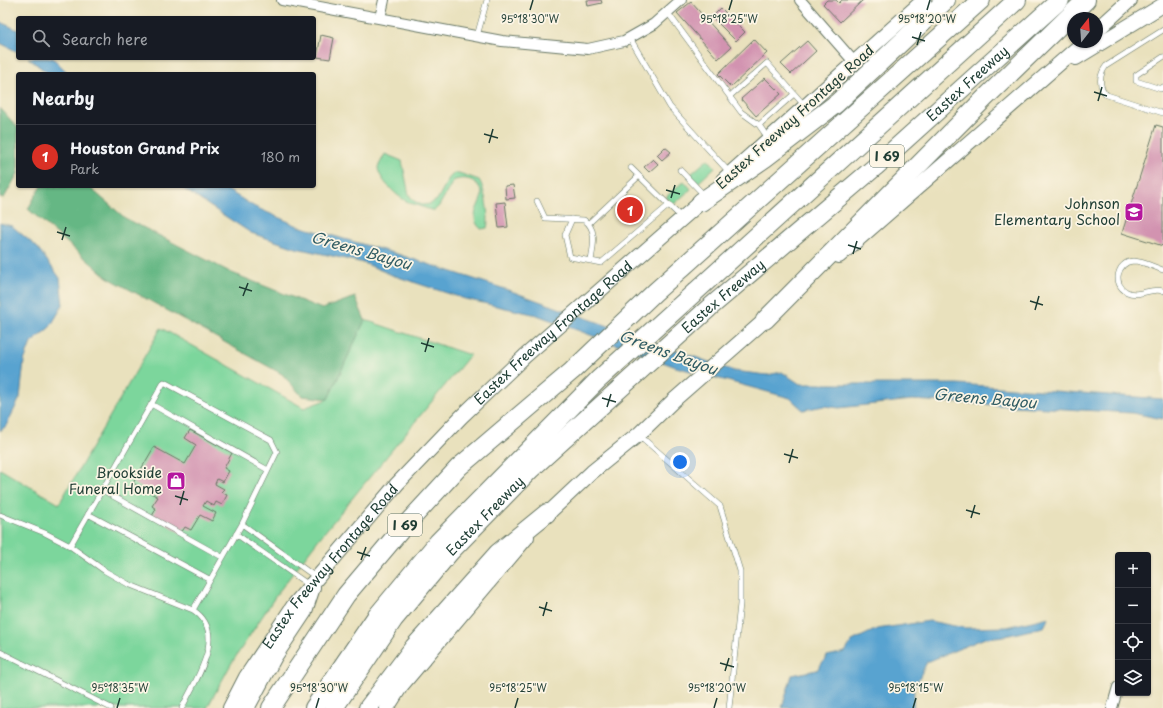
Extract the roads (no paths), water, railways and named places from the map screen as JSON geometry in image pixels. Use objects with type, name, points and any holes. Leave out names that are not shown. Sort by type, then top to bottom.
[{"type":"highway","points":[[704,199],[765,158],[837,103],[946,0]]},
{"type":"highway","name":"I 69","points":[[271,708],[346,596],[400,531],[459,468],[572,371],[655,292],[981,0]]},
{"type":"highway","name":"I 69","points":[[314,708],[376,617],[438,542],[598,380],[1017,0]]},
{"type":"highway","name":"Eastex Freeway","points":[[334,708],[394,619],[450,552],[531,469],[709,308],[875,167],[1060,0]]},
{"type":"highway","points":[[765,320],[985,98],[1086,0]]},
{"type":"highway","points":[[368,708],[414,647],[498,553],[546,513]]},
{"type":"highway","points":[[245,708],[273,656],[303,611],[314,582]]},
{"type":"main road","name":"Eastex Freeway Frontage Road","points":[[230,708],[246,677],[294,605],[397,484],[461,417],[610,280],[704,199],[730,172],[855,63],[924,0]]},
{"type":"main road","points":[[1103,25],[1130,0]]},
{"type":"main road","points":[[1050,74],[1163,5]]},
{"type":"main road","points":[[387,708],[401,686],[546,513],[592,472],[639,434],[674,400],[1050,74],[1078,48]]},
{"type":"street","points":[[282,0],[502,41],[588,49],[606,46],[630,38],[668,13],[681,0]]},
{"type":"street","points":[[380,18],[384,0]]},
{"type":"street","points":[[800,0],[855,63]]},
{"type":"street","points":[[1112,708],[1115,696]]},
{"type":"lane","points":[[477,36],[486,0]]},
{"type":"lane","points":[[668,13],[741,112],[759,125],[769,138]]},
{"type":"lane","points":[[1163,30],[1106,66],[1102,71],[1100,81],[1103,91],[1107,95],[1163,113]]},
{"type":"lane","points":[[630,38],[670,107],[730,172]]},
{"type":"lane","points":[[1163,57],[1136,75],[1136,81],[1161,89],[1163,88]]},
{"type":"lane","points":[[730,96],[767,63],[805,106]]},
{"type":"lane","points":[[759,125],[794,94]]},
{"type":"lane","points":[[631,168],[682,218]]},
{"type":"lane","points":[[680,170],[704,199]]},
{"type":"lane","points":[[589,223],[639,176]]},
{"type":"lane","points":[[537,201],[545,218],[584,220],[589,223],[594,235],[591,261]]},
{"type":"lane","points":[[572,219],[565,235],[570,257],[601,262],[669,205]]},
{"type":"lane","points":[[1163,270],[1137,261],[1129,262],[1122,266],[1118,278],[1123,290],[1131,294],[1149,290],[1163,291]]},
{"type":"lane","points":[[70,546],[164,382],[271,440],[277,452],[242,524],[209,579],[193,610]]},
{"type":"lane","points":[[151,404],[268,470]]},
{"type":"lane","points":[[639,434],[720,506],[740,571],[740,604],[729,708]]},
{"type":"lane","points":[[102,490],[222,557]]},
{"type":"lane","points":[[88,514],[209,579]]},
{"type":"lane","points":[[0,515],[45,533],[70,546],[105,571],[128,584],[193,610],[202,616],[207,625],[210,641],[204,661],[182,708]]},
{"type":"lane","points":[[242,524],[314,582]]},
{"type":"lane","points":[[236,534],[314,582]]},
{"type":"lane","points":[[0,652],[111,708]]},
{"type":"water","points":[[0,22],[16,29],[16,51],[0,43]]},
{"type":"water","points":[[31,60],[55,60],[67,72],[46,72]]},
{"type":"water","name":"Greens Bayou","points":[[182,188],[224,188],[255,207],[298,226],[397,254],[508,290],[734,371],[767,375],[782,372],[800,384],[958,384],[1163,399],[1163,419],[1132,413],[912,400],[839,408],[824,406],[803,410],[790,398],[676,367],[537,315],[465,299],[392,275],[364,263],[296,248],[251,233]]},
{"type":"water","points":[[0,223],[12,226],[37,247],[60,278],[63,305],[50,327],[31,343],[24,361],[20,398],[6,426],[0,431]]},
{"type":"water","points":[[1049,617],[1044,627],[1005,636],[985,638],[927,662],[914,688],[913,708],[782,708],[792,675],[817,670],[827,656],[845,652],[852,641],[877,629],[929,621],[965,628],[1007,627]]},
{"type":"place","name":"Houston Grand Prix","points":[[630,210]]},
{"type":"place","name":"Johnson Elementary School","points":[[1134,212]]},
{"type":"place","name":"Brookside Funeral Home","points":[[176,481]]}]
